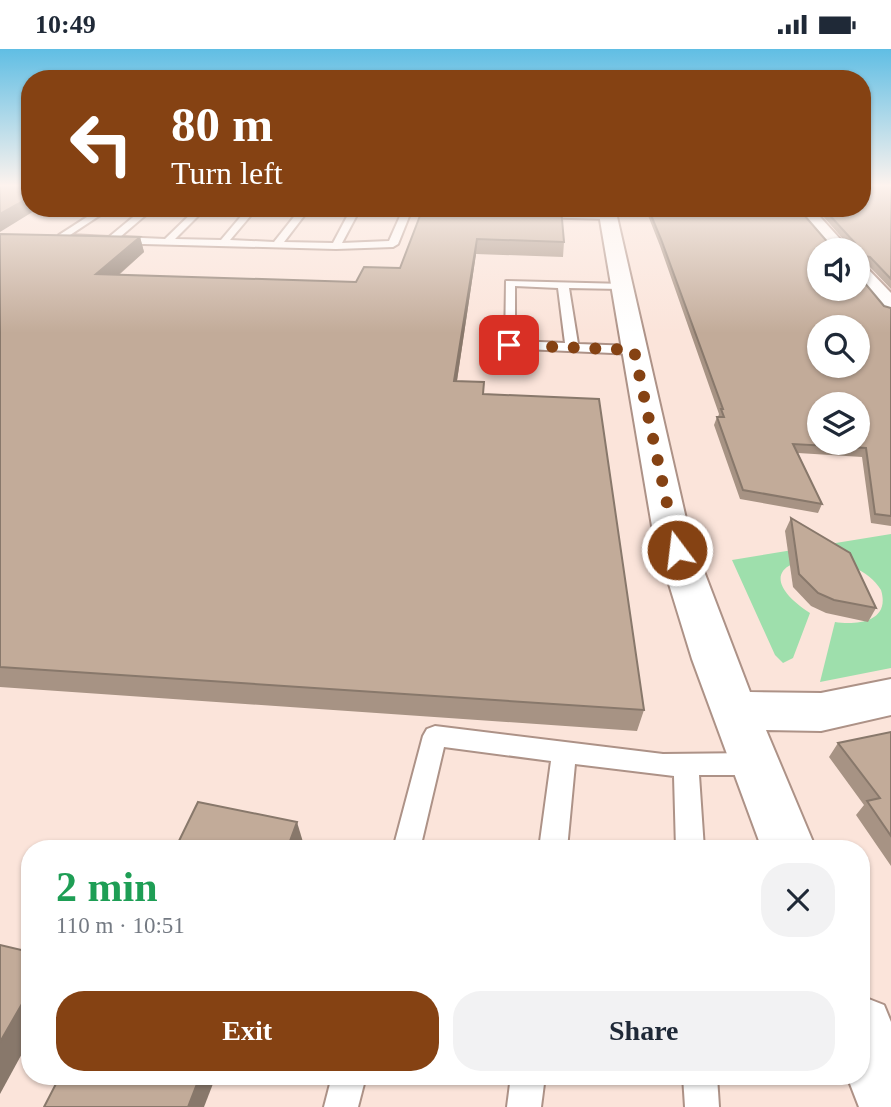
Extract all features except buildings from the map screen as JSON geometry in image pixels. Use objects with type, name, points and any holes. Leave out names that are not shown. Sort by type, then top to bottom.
[{"type":"street","points":[[610,233],[671,532],[734,711],[785,840]]},
{"type":"street","points":[[870,283],[891,307]]},
{"type":"street","points":[[734,711],[821,712],[891,697]]},
{"type":"street","points":[[870,1050],[891,1102]]},
{"type":"lane","points":[[67,233],[64,235],[69,239],[336,246],[393,244],[397,233]]},
{"type":"lane","points":[[112,239],[119,233]]},
{"type":"lane","points":[[169,240],[176,233]]},
{"type":"lane","points":[[224,242],[231,233]]},
{"type":"lane","points":[[278,243],[286,233]]},
{"type":"lane","points":[[336,246],[343,233]]},
{"type":"lane","points":[[621,286],[510,283],[509,345],[634,350]]},
{"type":"lane","points":[[563,285],[572,347]]},
{"type":"lane","points":[[409,840],[435,736],[663,765],[755,764]]},
{"type":"lane","points":[[554,840],[564,752]]},
{"type":"lane","points":[[686,764],[690,840]]},
{"type":"lane","points":[[341,1107],[347,1085]]},
{"type":"lane","points":[[524,1107],[527,1085]]},
{"type":"lane","points":[[701,1085],[702,1107]]},
{"type":"green space","points":[[891,534],[891,668],[820,682],[835,622],[869,620],[881,609],[883,601],[881,590],[866,574],[845,564],[823,560],[802,561],[787,567],[781,578],[787,594],[810,613],[793,658],[783,663],[775,655],[732,560]]},
{"type":"route","points":[[509,345],[634,350],[677,550]]}]
